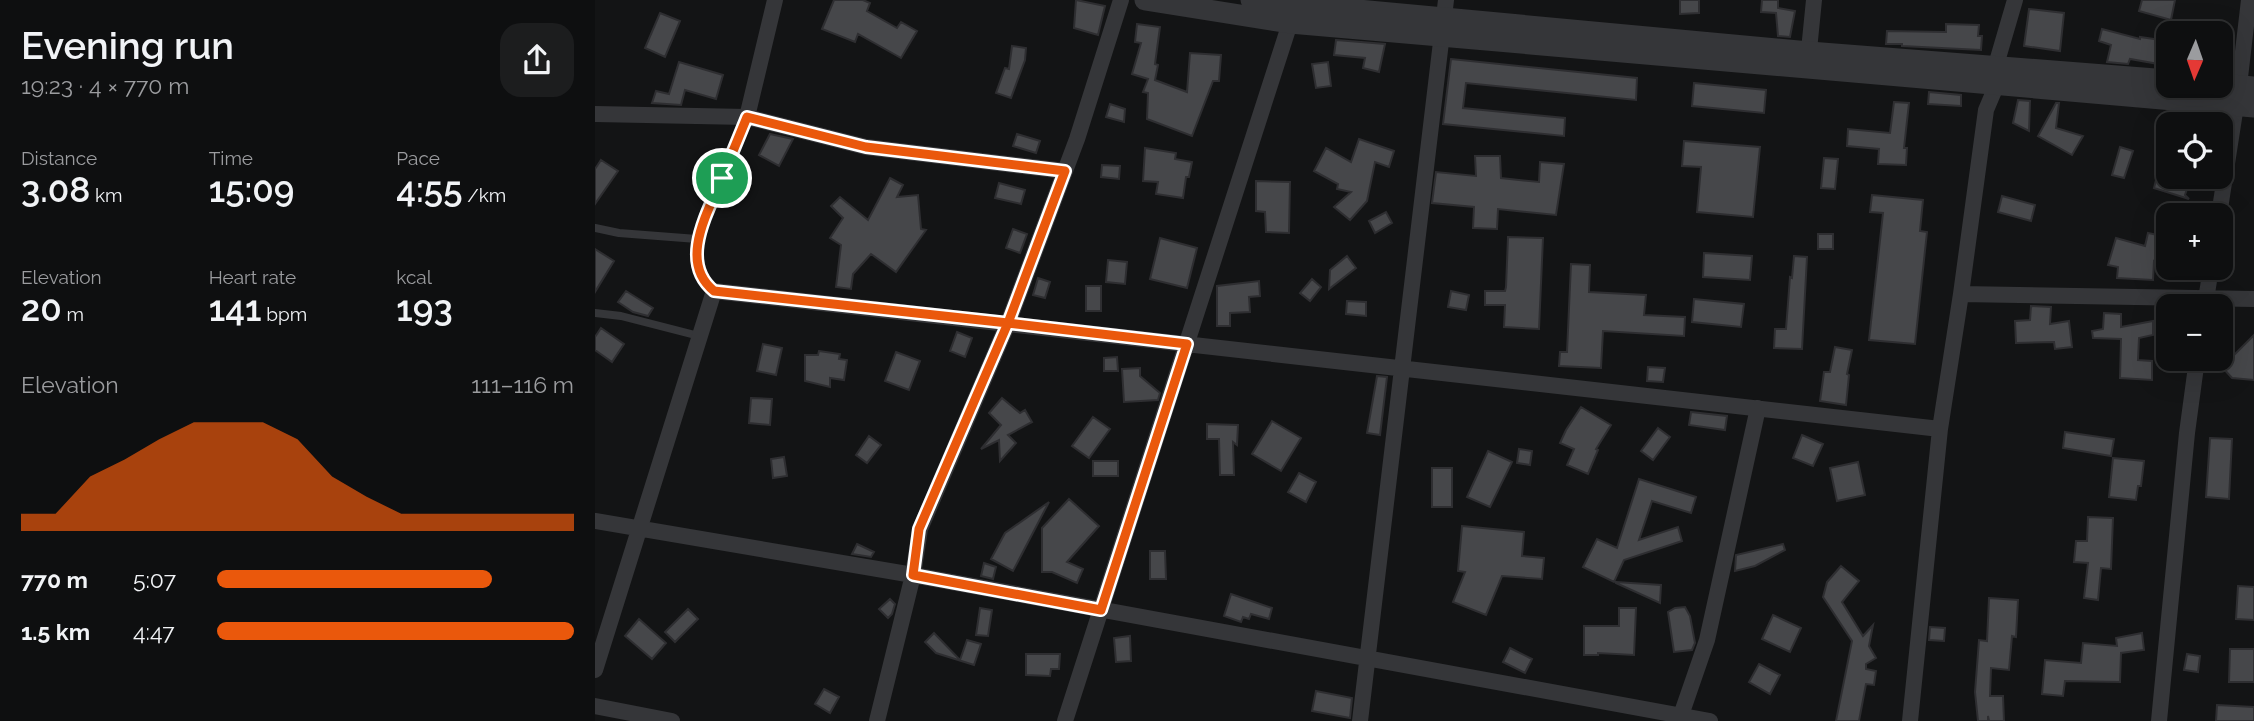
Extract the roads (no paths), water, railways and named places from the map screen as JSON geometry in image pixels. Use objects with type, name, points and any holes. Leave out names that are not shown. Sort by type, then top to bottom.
[{"type":"street","points":[[747,117],[775,0]]},
{"type":"street","points":[[877,721],[913,575],[919,529],[1008,323],[1065,171],[1121,0]]},
{"type":"street","points":[[1145,0],[1290,23],[1444,18]]},
{"type":"street","points":[[1251,0],[1444,18],[1808,60],[2241,94]]},
{"type":"street","points":[[1808,60],[1814,0]]},
{"type":"street","points":[[1910,721],[1940,429],[1986,110],[2015,0]]},
{"type":"street","points":[[2221,203],[2241,94],[2249,0]]},
{"type":"street","points":[[1360,721],[1444,18]]},
{"type":"street","points":[[1065,721],[1290,23]]},
{"type":"street","points":[[1997,75],[2156,80]]},
{"type":"street","points":[[595,114],[747,117],[866,147],[1065,171]]},
{"type":"street","points":[[595,670],[714,291],[1940,429]]},
{"type":"street","points":[[1961,294],[2156,300]]},
{"type":"street","points":[[2233,300],[2254,299]]},
{"type":"street","points":[[2159,721],[2195,371]]},
{"type":"street","points":[[1680,718],[1707,640],[1758,408]]},
{"type":"street","points":[[595,521],[913,575],[1680,718],[1710,721]]},
{"type":"street","points":[[595,706],[672,721]]},
{"type":"lane","points":[[714,291],[702,282],[697,262],[697,239],[747,117]]},
{"type":"lane","points":[[595,228],[619,233],[697,239]]},
{"type":"lane","points":[[595,313],[621,316],[699,336]]}]
